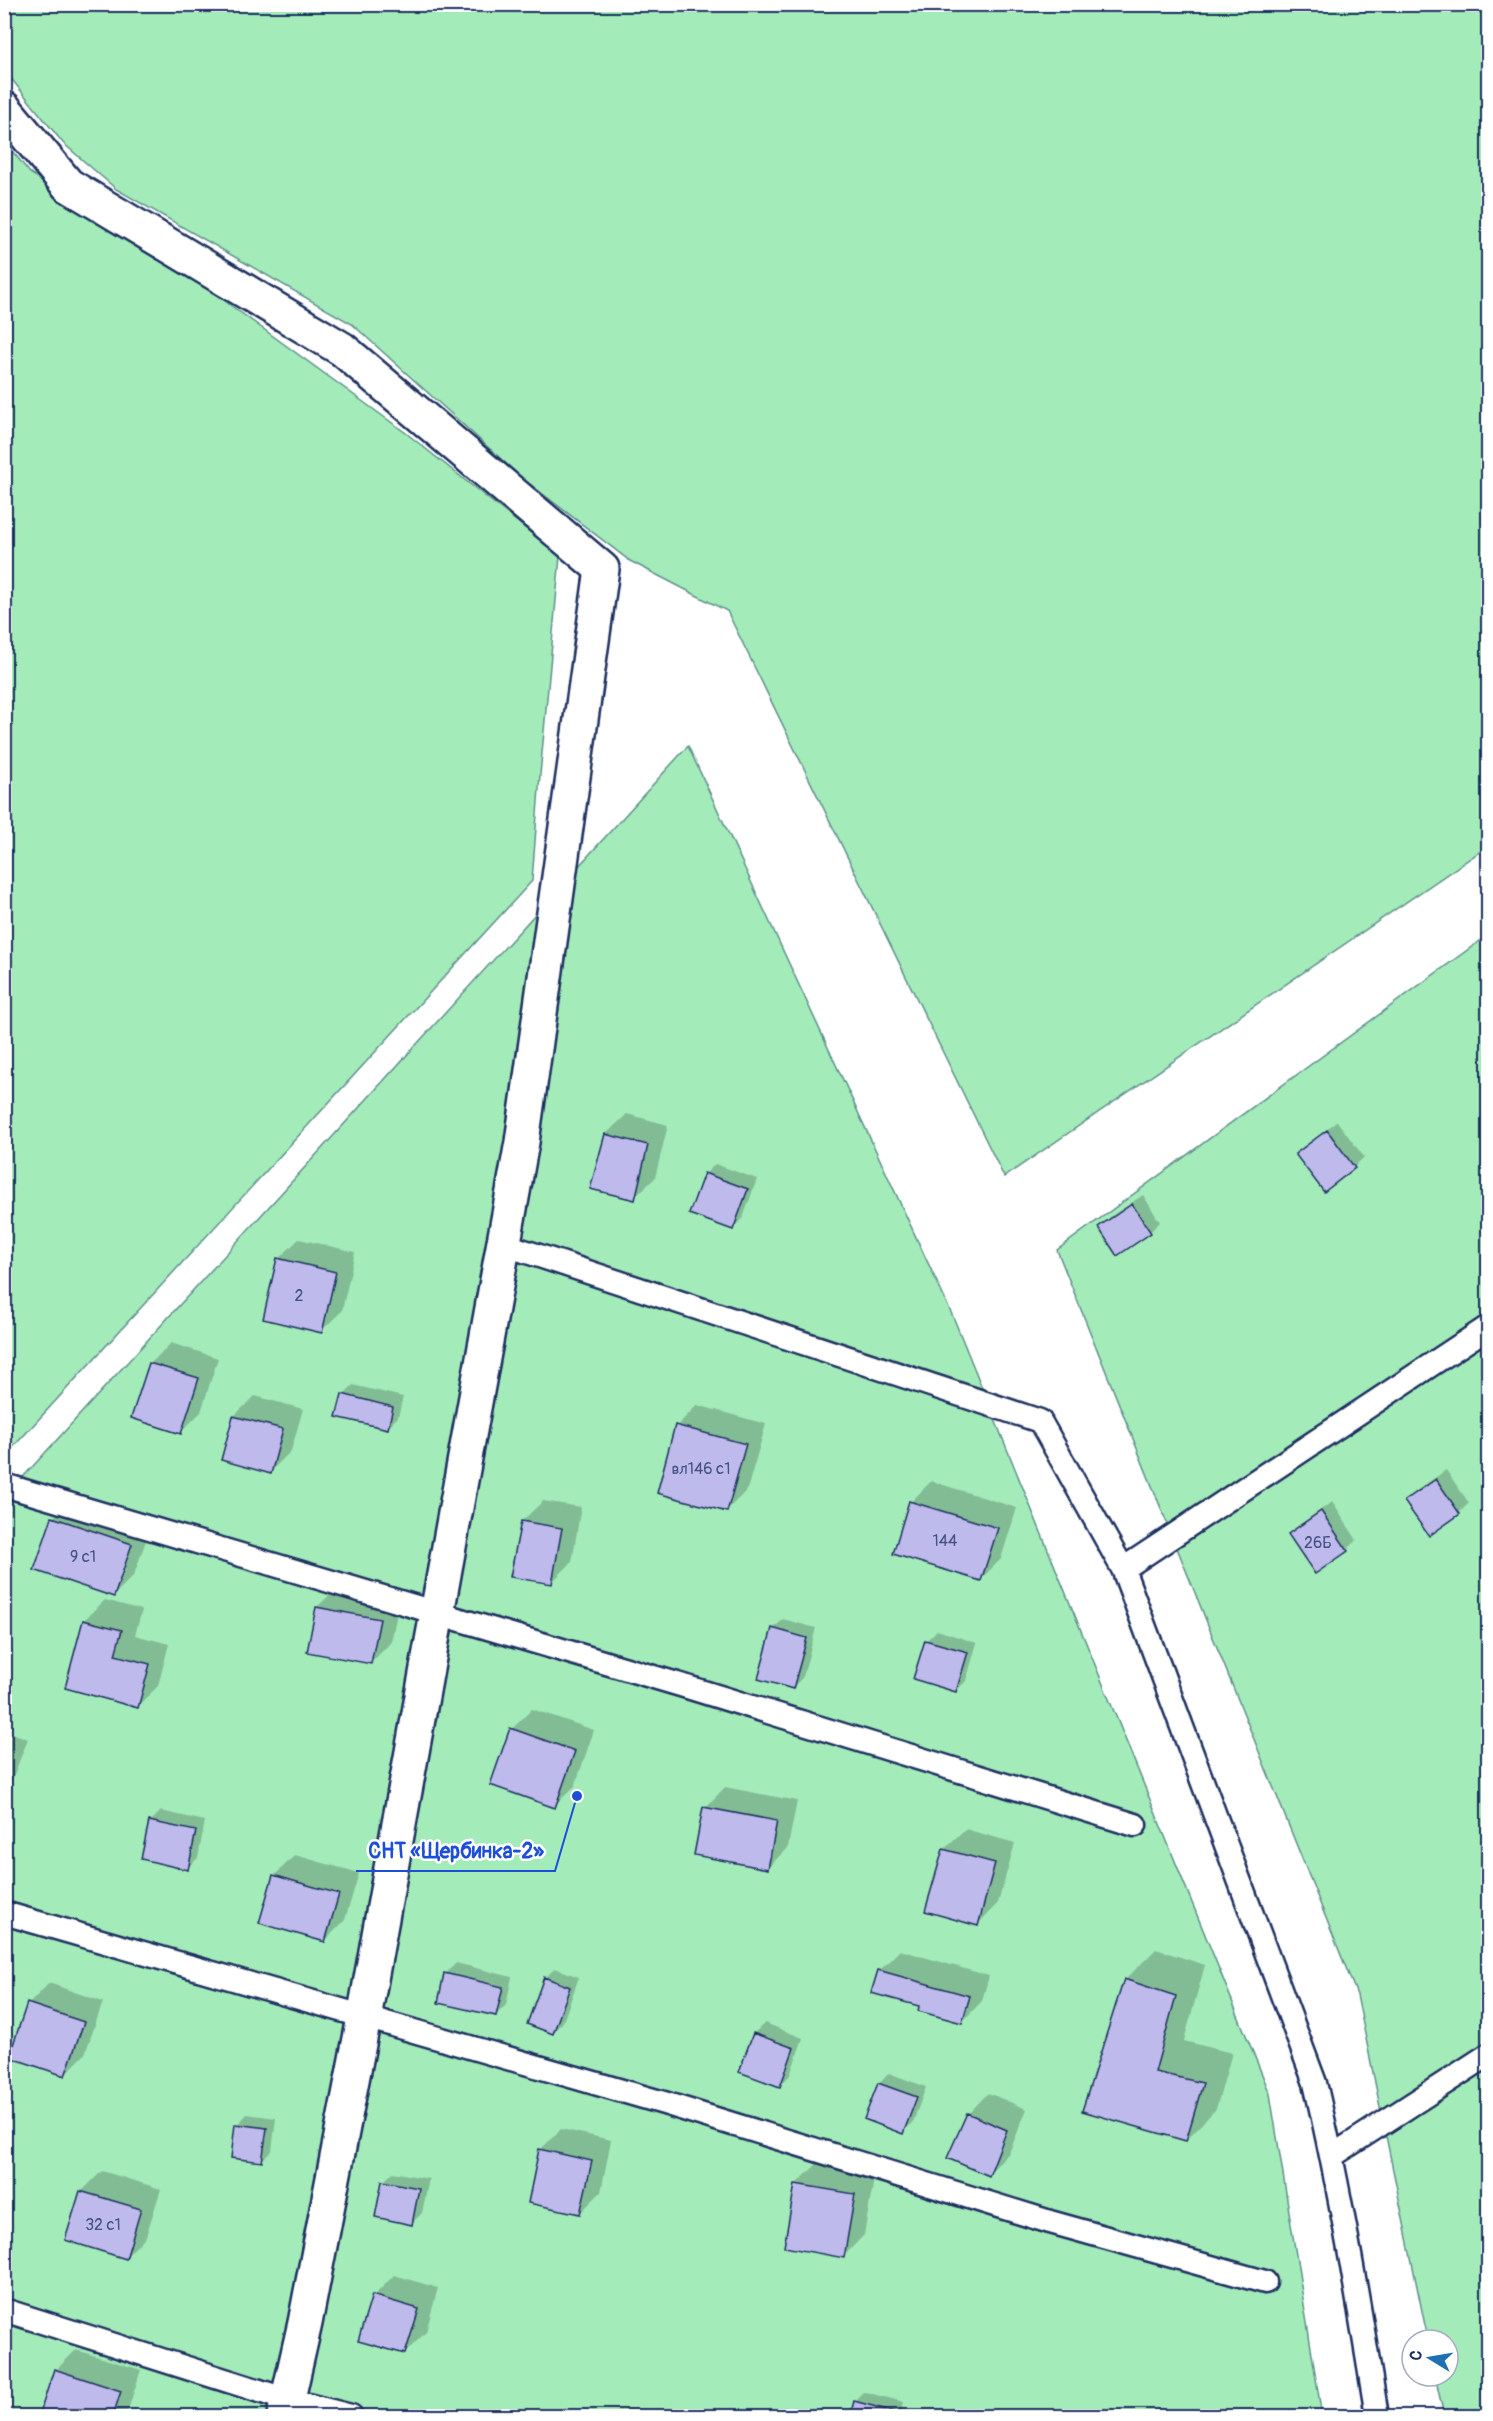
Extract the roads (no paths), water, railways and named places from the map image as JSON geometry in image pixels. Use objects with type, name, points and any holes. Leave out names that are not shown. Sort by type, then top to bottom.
[{"type":"street","points":[[4,108],[68,184],[342,349],[602,569],[522,1142],[435,1614],[364,2018],[305,2323],[286,2408]]},
{"type":"lane","points":[[503,1244],[1040,1421],[1123,1569],[1315,2083],[1332,2156],[1377,2416]]},
{"type":"lane","points":[[1123,1569],[1488,1327]]},
{"type":"lane","points":[[11,1487],[684,1686],[1135,1824]]},
{"type":"lane","points":[[4,1913],[664,2103],[1050,2222],[1265,2282]]},
{"type":"lane","points":[[1332,2156],[1488,2055]]},
{"type":"lane","points":[[4,2310],[286,2408],[351,2416]]},
{"type":"place","name":"СНТ «Щербинка-2»","points":[[577,1796]]}]
